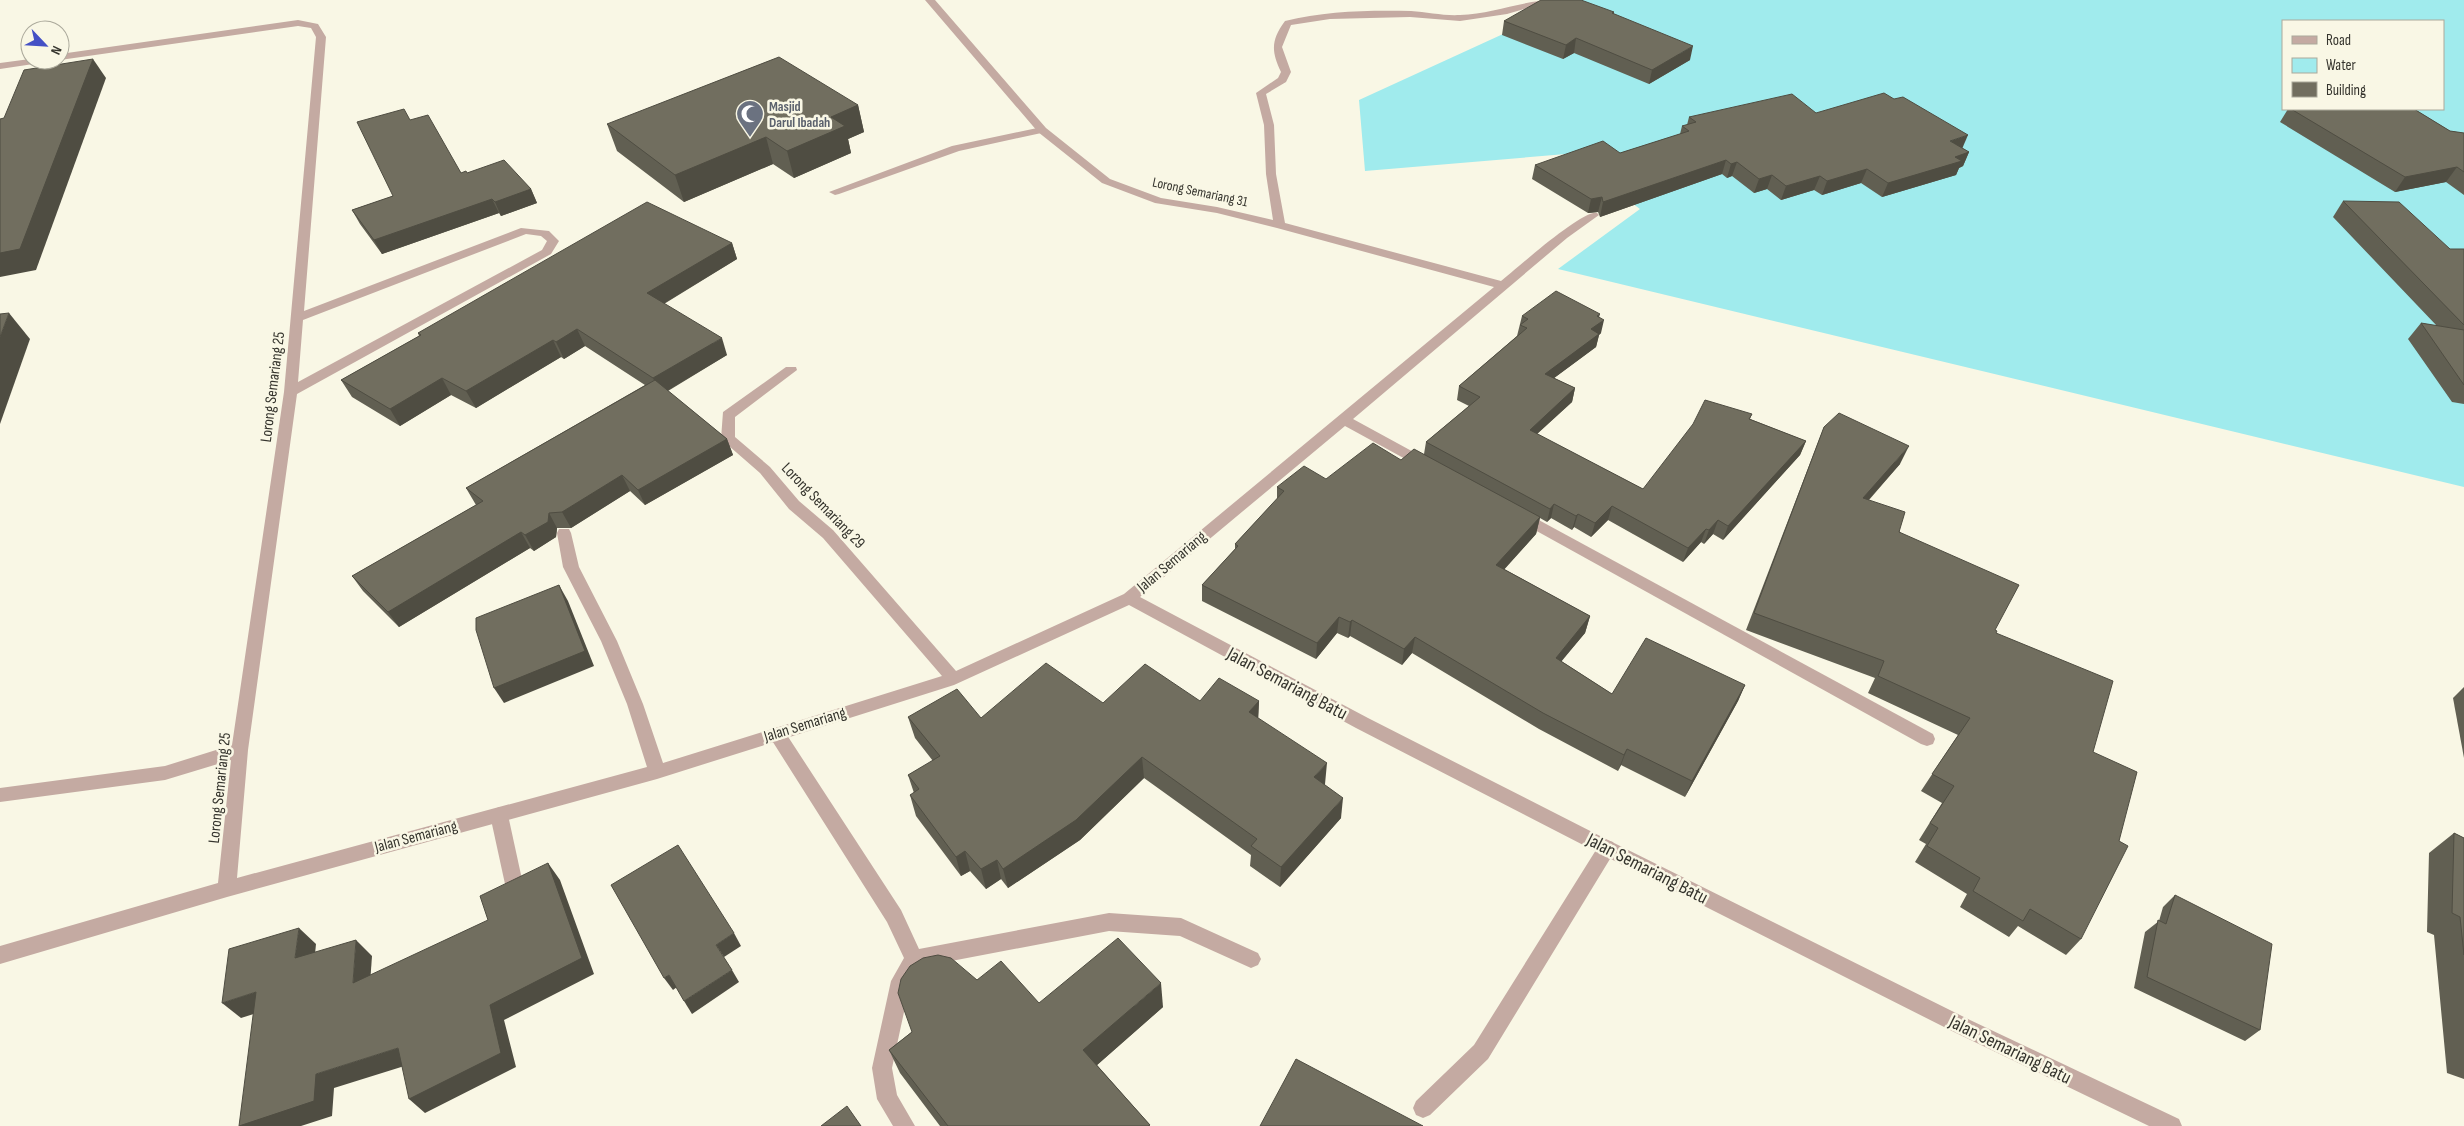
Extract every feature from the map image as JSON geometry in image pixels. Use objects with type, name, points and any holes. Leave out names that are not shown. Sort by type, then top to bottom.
[{"type":"street","name":"Lorong Semariang 31","points":[[930,0],[1042,130],[1106,181],[1159,201],[1216,210],[1280,225],[1504,286]]},
{"type":"street","points":[[1280,225],[1271,174],[1269,125],[1261,93],[1282,80],[1286,72],[1277,54],[1276,39],[1288,23],[1330,16],[1410,14],[1460,18],[1507,11],[1550,0]]},
{"type":"street","name":"Lorong Semariang 25","points":[[70,55],[298,23],[314,26],[321,36],[291,392],[240,750],[227,889]]},
{"type":"street","points":[[0,66],[20,63]]},
{"type":"street","points":[[835,192],[956,148],[1042,130]]},
{"type":"street","name":"Jalan Semariang","points":[[0,955],[227,889],[657,772],[954,678],[1129,598],[1345,420],[1563,236],[1593,215]]},
{"type":"street","points":[[291,392],[547,252],[553,241],[545,233],[525,230],[298,318]]},
{"type":"street","name":"Lorong Semariang 29","points":[[791,370],[728,414],[728,439],[765,470],[794,505],[828,534],[954,678]]},
{"type":"street","points":[[1345,420],[1438,471]]},
{"type":"street","points":[[1507,508],[1927,739]]},
{"type":"street","points":[[564,533],[571,567],[610,641],[635,704],[657,772]]},
{"type":"street","name":"Jalan Semariang Batu","points":[[1129,598],[1254,667],[1607,848],[2068,1079],[2172,1126]]},
{"type":"street","points":[[777,734],[894,916],[914,958]]},
{"type":"street","points":[[0,795],[165,773],[240,750]]},
{"type":"street","points":[[499,815],[514,884]]},
{"type":"street","points":[[1423,1108],[1481,1052],[1607,848]]},
{"type":"street","points":[[914,958],[1018,941],[1109,922],[1181,927],[1251,959]]},
{"type":"street","points":[[905,1126],[887,1099],[882,1068],[901,981],[914,958]]},
{"type":"water","points":[[1577,0],[2464,0],[2464,487],[1558,269],[1640,209],[1566,154],[1365,171],[1359,100]]},
{"type":"building","points":[[1541,0],[1581,0],[1693,46],[1652,70],[1576,38],[1566,45],[1504,21]]},
{"type":"building","points":[[779,57],[858,105],[831,117],[845,126],[787,151],[766,137],[675,175],[607,124]]},
{"type":"building","points":[[93,59],[20,249],[0,253],[0,119],[4,118],[24,70],[70,70],[70,63]]},
{"type":"building","points":[[1884,93],[1894,99],[1903,97],[1968,135],[1950,141],[1969,152],[1955,157],[1962,161],[1888,183],[1867,169],[1827,181],[1820,176],[1786,186],[1772,175],[1759,179],[1737,162],[1731,164],[1726,160],[1603,202],[1602,197],[1591,199],[1535,165],[1603,141],[1620,153],[1689,131],[1682,126],[1696,122],[1689,117],[1792,94],[1816,113]]},
{"type":"building","points":[[404,109],[410,120],[428,115],[461,173],[466,171],[467,173],[504,160],[531,189],[495,202],[492,199],[374,240],[352,210],[393,196],[357,122]]},
{"type":"building","points":[[2293,110],[2416,110],[2450,131],[2464,133],[2464,172],[2457,167],[2405,177]]},
{"type":"building","points":[[2343,201],[2399,202],[2450,249],[2464,249],[2464,325]]},
{"type":"building","points":[[647,202],[732,243],[647,293],[722,338],[653,378],[577,329],[556,342],[553,340],[466,391],[442,378],[390,409],[341,380],[421,335],[418,333]]},
{"type":"building","points":[[1556,291],[1600,314],[1597,316],[1604,320],[1591,329],[1599,334],[1545,374],[1575,388],[1530,430],[1643,489],[1693,424],[1705,400],[1752,414],[1749,419],[1806,441],[1728,526],[1718,520],[1709,530],[1706,529],[1688,548],[1612,506],[1595,523],[1578,514],[1576,516],[1554,504],[1550,509],[1426,442],[1480,397],[1459,386],[1527,328],[1520,325],[1528,319],[1522,316]]},
{"type":"building","points":[[9,313],[0,337],[0,314]]},
{"type":"building","points":[[2421,323],[2464,330],[2464,385]]},
{"type":"building","points":[[655,380],[727,439],[638,490],[622,475],[562,512],[549,513],[548,522],[525,535],[521,532],[388,612],[352,576],[483,501],[466,488]]},
{"type":"building","points":[[1839,413],[1909,446],[1863,498],[1905,512],[1899,532],[2019,585],[1995,630],[1997,631],[1996,633],[2113,681],[2093,752],[2137,772],[2119,841],[2128,846],[2081,939],[2030,909],[2023,921],[1973,891],[1980,878],[1927,846],[1938,828],[1930,823],[1954,786],[1932,774],[1970,718],[1878,676],[1884,661],[1754,613],[1824,427]]},
{"type":"building","points":[[1373,443],[1401,460],[1414,449],[1540,517],[1496,565],[1590,616],[1556,658],[1612,694],[1646,638],[1745,685],[1692,781],[1627,749],[1624,755],[1543,713],[1415,637],[1404,649],[1352,620],[1350,622],[1339,617],[1317,643],[1202,585],[1238,546],[1235,544],[1284,491],[1277,487],[1304,466],[1326,479]]},
{"type":"building","points":[[559,585],[585,651],[494,688],[476,630],[476,618]]},
{"type":"building","points":[[1046,663],[1103,703],[1145,664],[1200,701],[1219,678],[1259,701],[1249,712],[1327,763],[1314,777],[1343,798],[1281,867],[1251,846],[1257,839],[1142,757],[1076,820],[1003,869],[997,860],[981,869],[965,851],[956,857],[910,795],[919,789],[908,775],[940,756],[908,717],[957,689],[981,718]]},
{"type":"building","points":[[2454,833],[2464,838],[2464,955],[2460,917],[2452,913]]},
{"type":"building","points":[[678,845],[734,933],[716,945],[732,970],[684,1001],[669,975],[664,978],[611,885]]},
{"type":"building","points":[[548,863],[582,958],[490,1005],[501,1053],[409,1099],[398,1048],[316,1074],[314,1101],[239,1126],[256,992],[222,1003],[229,949],[299,928],[295,958],[356,940],[353,983],[488,920],[480,896]]},
{"type":"building","points":[[2175,895],[2272,944],[2260,1030],[2147,977],[2158,920],[2166,924]]},
{"type":"building","points":[[1118,938],[1161,983],[1083,1050],[1150,1125],[1148,1126],[948,1126],[889,1050],[912,1032],[898,993],[901,979],[910,966],[923,958],[938,955],[951,958],[977,980],[1001,961],[1039,1003]]},
{"type":"building","points":[[1296,1059],[1423,1126],[1260,1126]]},
{"type":"building","points":[[847,1106],[861,1126],[821,1126]]},
{"type":"place","name":"Masjid Darul Ibadah","points":[[750,138]]}]
